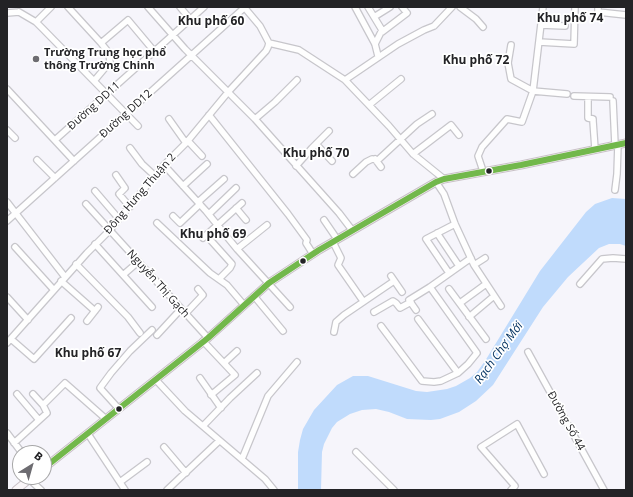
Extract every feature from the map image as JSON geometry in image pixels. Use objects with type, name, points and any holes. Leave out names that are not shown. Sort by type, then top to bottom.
[{"type":"main road","points":[[52,462],[205,340],[269,283],[352,230],[378,219],[436,182],[444,179],[521,165],[626,143]]},
{"type":"street","points":[[36,22],[51,7]]},
{"type":"street","points":[[68,7],[109,53],[110,62],[94,81]]},
{"type":"street","points":[[148,7],[191,56],[255,119],[339,213],[352,230]]},
{"type":"street","points":[[180,7],[190,19]]},
{"type":"street","name":"Đường DD11","points":[[55,140],[204,7]]},
{"type":"street","points":[[244,7],[260,26],[269,43],[299,50],[345,80],[413,154],[444,179]]},
{"type":"street","name":"Đường DD12","points":[[7,221],[244,7]]},
{"type":"street","points":[[355,7],[376,44],[378,56]]},
{"type":"street","points":[[368,7],[382,32]]},
{"type":"street","points":[[374,17],[390,7]]},
{"type":"street","points":[[376,44],[382,32],[407,13],[402,7]]},
{"type":"street","points":[[345,80],[378,56],[434,26],[452,7]]},
{"type":"street","points":[[460,7],[476,19],[482,27]]},
{"type":"street","points":[[483,171],[478,156],[482,147],[507,119],[522,122],[533,92],[543,7]]},
{"type":"street","points":[[539,42],[574,44],[575,7]]},
{"type":"street","points":[[598,7],[598,12],[626,15]]},
{"type":"street","points":[[7,13],[20,10],[36,22],[138,126]]},
{"type":"street","points":[[101,43],[128,20],[154,52]]},
{"type":"street","points":[[541,25],[565,26]]},
{"type":"street","name":"Đông Hưng Thuận 2","points":[[9,341],[76,264],[109,231],[164,165],[187,142],[266,51],[269,43]]},
{"type":"street","points":[[511,45],[508,63],[511,79],[533,92],[567,94]]},
{"type":"street","points":[[369,105],[401,79]]},
{"type":"street","points":[[255,119],[297,80]]},
{"type":"street","points":[[7,89],[74,161]]},
{"type":"street","points":[[574,96],[611,99],[616,145],[615,190]]},
{"type":"street","points":[[588,97],[588,117],[593,121],[595,149]]},
{"type":"street","points":[[353,174],[366,162],[372,159],[378,160],[417,124],[432,114]]},
{"type":"street","points":[[209,116],[288,214],[307,240],[306,243],[313,254]]},
{"type":"street","points":[[169,120],[187,142],[202,156]]},
{"type":"street","points":[[413,154],[451,125],[459,135]]},
{"type":"street","points":[[7,130],[15,138]]},
{"type":"street","points":[[296,166],[329,131]]},
{"type":"street","points":[[316,144],[332,161]]},
{"type":"street","points":[[130,148],[142,164],[155,176]]},
{"type":"street","points":[[375,159],[381,167]]},
{"type":"street","points":[[37,160],[55,178]]},
{"type":"street","points":[[183,186],[207,164]]},
{"type":"street","points":[[164,165],[290,307]]},
{"type":"street","points":[[116,175],[125,188],[119,194],[130,206]]},
{"type":"street","points":[[173,216],[180,223],[224,179]]},
{"type":"street","points":[[436,182],[444,194],[470,258],[501,306]]},
{"type":"street","points":[[209,214],[236,188]]},
{"type":"street","points":[[95,190],[119,219]]},
{"type":"street","points":[[7,202],[63,279],[97,309],[87,320]]},
{"type":"street","name":"Nguyễn Thị Gạch","points":[[86,204],[183,312],[235,375],[211,395]]},
{"type":"street","points":[[219,279],[232,264],[204,237],[242,204]]},
{"type":"street","points":[[236,208],[246,220]]},
{"type":"street","points":[[324,220],[335,241],[341,258],[338,265],[363,302]]},
{"type":"street","points":[[157,223],[210,273],[227,286],[244,305]]},
{"type":"street","points":[[449,273],[426,239],[455,224]]},
{"type":"street","points":[[237,249],[267,225]]},
{"type":"street","points":[[437,233],[459,266]]},
{"type":"street","points":[[95,244],[152,307]]},
{"type":"street","points":[[15,248],[54,290]]},
{"type":"street","points":[[416,310],[409,300],[430,287],[470,258]]},
{"type":"street","points":[[474,265],[485,258]]},
{"type":"street","points":[[580,284],[602,259],[626,259]]},
{"type":"street","points":[[123,275],[138,262]]},
{"type":"street","points":[[76,264],[128,317],[140,333]]},
{"type":"street","points":[[334,332],[336,322],[393,278],[402,292]]},
{"type":"street","points":[[460,303],[486,284]]},
{"type":"street","points":[[381,326],[422,381],[440,381],[458,373],[477,353],[430,287]]},
{"type":"street","points":[[450,288],[485,338]]},
{"type":"street","points":[[157,335],[203,295],[198,289]]},
{"type":"street","points":[[254,296],[283,331]]},
{"type":"street","points":[[469,317],[494,296]]},
{"type":"street","points":[[7,297],[28,320]]},
{"type":"street","points":[[374,312],[392,301],[396,302],[400,308],[411,302]]},
{"type":"street","points":[[9,341],[34,358],[71,318]]},
{"type":"street","points":[[418,319],[458,373]]},
{"type":"street","points":[[119,409],[100,388],[130,351],[152,330]]},
{"type":"street","points":[[224,363],[237,351]]},
{"type":"street","name":"Đường Số 44","points":[[528,352],[604,490]]},
{"type":"street","points":[[242,460],[268,396],[297,362]]},
{"type":"street","points":[[203,426],[257,373]]},
{"type":"street","points":[[200,378],[221,408]]},
{"type":"street","points":[[156,380],[185,410],[265,479],[274,490]]},
{"type":"street","points":[[43,405],[65,383],[106,419]]},
{"type":"street","points":[[17,394],[39,420]]},
{"type":"street","points":[[7,433],[14,443],[47,413],[43,405],[34,394]]},
{"type":"street","points":[[511,490],[515,486],[481,447],[517,424],[544,474]]},
{"type":"street","points":[[88,434],[125,490]]},
{"type":"street","points":[[167,490],[219,440]]},
{"type":"street","points":[[164,447],[186,473]]},
{"type":"street","points":[[356,452],[394,490]]},
{"type":"street","points":[[120,482],[147,462]]},
{"type":"water","name":"Rạch Chợ Mới","points":[[612,198],[626,199],[626,246],[620,244],[609,244],[599,248],[568,277],[543,307],[493,385],[476,401],[459,412],[440,419],[431,420],[407,419],[376,409],[362,410],[350,414],[337,422],[332,428],[324,444],[322,452],[321,490],[298,490],[298,452],[303,429],[314,410],[337,385],[353,376],[368,376],[416,391],[427,392],[447,389],[470,378],[477,372],[485,361],[540,271],[586,212],[595,204]]},
{"type":"transit line","points":[[52,462],[208,338],[269,283],[319,250],[436,182],[444,179],[521,165],[626,143]]},
{"type":"place","name":"Trường Trung học phổ thông Trường Chinh","points":[[36,59]]},
{"type":"district","name":"Khu phố 74","points":[[570,19]]},
{"type":"district","name":"Khu phố 60","points":[[211,22]]},
{"type":"district","name":"Khu phố 72","points":[[476,61]]},
{"type":"district","name":"Khu phố 70","points":[[316,154]]},
{"type":"district","name":"Khu phố 69","points":[[213,235]]},
{"type":"district","name":"Khu phố 67","points":[[88,354]]}]
